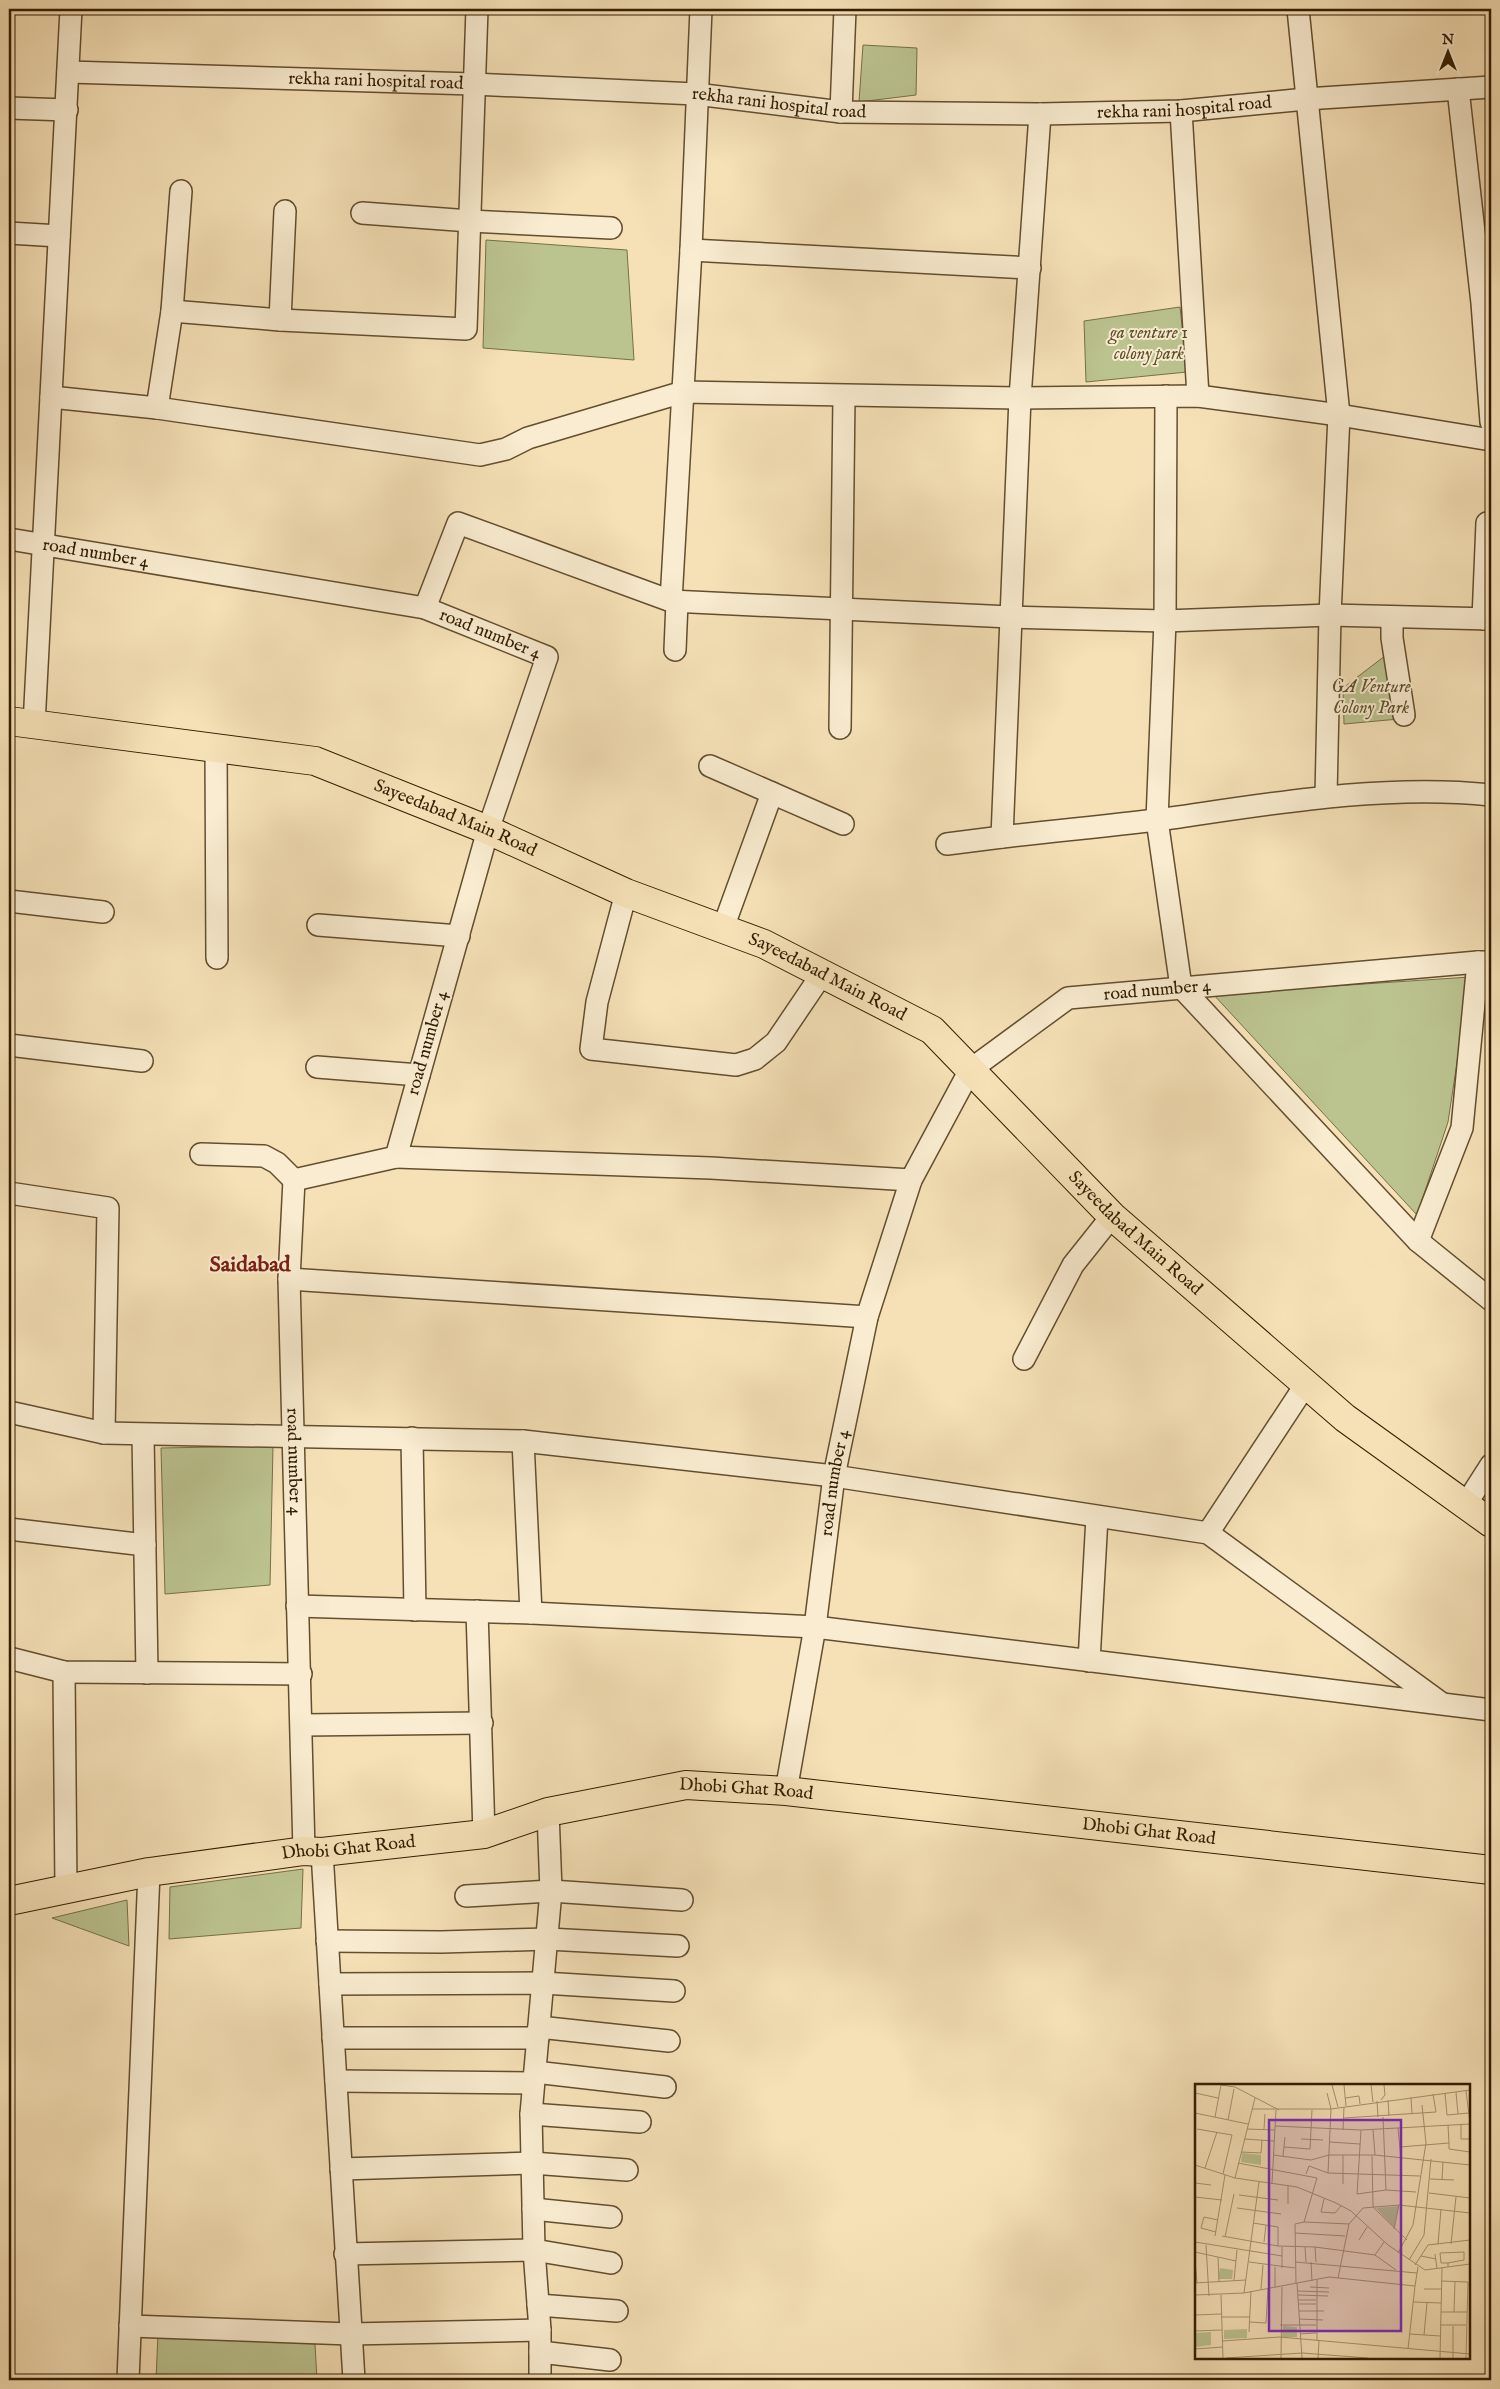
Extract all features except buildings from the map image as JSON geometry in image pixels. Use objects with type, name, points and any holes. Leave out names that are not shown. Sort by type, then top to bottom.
[{"type":"main road","name":"Sayeedabad Main Road","points":[[21,723],[314,761],[488,830],[626,894],[764,944],[932,1030],[1112,1216],[1345,1418],[1491,1523]]},
{"type":"main road","name":"Dhobi Ghat Road","points":[[9,1901],[149,1872],[484,1834],[548,1812],[686,1785],[786,1791],[1491,1870]]},
{"type":"street","points":[[21,723],[42,543],[71,9]]},
{"type":"street","points":[[172,312],[280,320],[466,329],[477,9]]},
{"type":"street","points":[[675,650],[674,601],[701,9]]},
{"type":"street","points":[[841,112],[846,9]]},
{"type":"street","points":[[1298,9],[1339,415],[1330,615],[1326,796]]},
{"type":"street","name":"rekha rani hospital road","points":[[68,72],[473,84],[696,94],[841,112],[1040,114],[1181,111],[1306,99],[1491,87]]},
{"type":"street","points":[[1458,89],[1486,302],[1491,422]]},
{"type":"street","points":[[9,108],[67,110]]},
{"type":"street","points":[[1181,111],[1198,396]]},
{"type":"street","points":[[1002,836],[1020,398],[1040,114]]},
{"type":"street","points":[[157,408],[172,312],[181,191]]},
{"type":"street","points":[[280,320],[285,211]]},
{"type":"street","points":[[362,213],[611,228]]},
{"type":"street","points":[[9,233],[59,236]]},
{"type":"street","points":[[691,250],[1030,268]]},
{"type":"street","points":[[50,397],[157,408],[480,455],[506,449],[528,438],[683,392],[1020,398],[1198,396],[1339,415],[1491,440]]},
{"type":"street","points":[[840,728],[844,396]]},
{"type":"street","points":[[1166,396],[1165,621],[1157,820],[1181,987],[1418,1241],[1491,1300]]},
{"type":"street","points":[[425,608],[458,523],[674,601],[1010,617],[1165,621],[1330,615],[1487,619],[1487,523]]},
{"type":"street","name":"road number 4","points":[[9,539],[425,608],[547,657],[488,830],[396,1157]]},
{"type":"street","points":[[1392,617],[1392,638],[1404,716]]},
{"type":"street","points":[[216,748],[217,958]]},
{"type":"street","points":[[710,766],[843,824]]},
{"type":"street","points":[[947,844],[1002,836],[1157,820],[1326,796],[1460,791],[1491,794]]},
{"type":"street","points":[[723,928],[772,793]]},
{"type":"street","points":[[626,894],[598,1002],[590,1049],[736,1065],[754,1059],[776,1042],[822,974]]},
{"type":"street","points":[[9,900],[103,912]]},
{"type":"street","points":[[318,925],[459,936]]},
{"type":"street","points":[[1418,1241],[1462,1128],[1485,962]]},
{"type":"street","name":"road number 4","points":[[786,1791],[815,1627],[834,1476],[867,1317],[911,1180],[970,1070],[1068,998],[1485,962]]},
{"type":"street","points":[[9,1045],[142,1061]]},
{"type":"street","points":[[316,1067],[419,1075]]},
{"type":"street","points":[[201,1154],[264,1156],[277,1163],[294,1180],[396,1157],[711,1168],[911,1180]]},
{"type":"street","name":"road number 4","points":[[294,1180],[289,1279],[297,1606],[302,1724],[313,1852],[327,1940],[354,2380]]},
{"type":"street","points":[[9,1193],[108,1208],[104,1433]]},
{"type":"street","points":[[1024,1359],[1073,1265],[1112,1216]]},
{"type":"street","points":[[289,1279],[867,1317]]},
{"type":"street","points":[[1208,1533],[1306,1384]]},
{"type":"street","points":[[9,1412],[104,1433],[523,1441],[834,1476],[1208,1533],[1441,1703]]},
{"type":"street","points":[[143,1435],[147,1673]]},
{"type":"street","points":[[412,1438],[415,1610]]},
{"type":"street","points":[[523,1441],[531,1613]]},
{"type":"street","points":[[1466,1504],[1491,1465]]},
{"type":"street","points":[[1090,1661],[1097,1517]]},
{"type":"street","points":[[9,1529],[145,1545]]},
{"type":"street","points":[[297,1606],[531,1613],[815,1627],[1491,1710]]},
{"type":"street","points":[[477,1611],[484,1834]]},
{"type":"street","points":[[9,1658],[64,1672],[301,1674]]},
{"type":"street","points":[[64,1672],[66,1890]]},
{"type":"street","points":[[302,1724],[482,1723]]},
{"type":"street","points":[[540,2380],[540,2330],[534,2250],[531,2114],[552,1891],[548,1812]]},
{"type":"street","points":[[128,2380],[149,1872]]},
{"type":"street","points":[[466,1896],[552,1891],[682,1900]]},
{"type":"street","points":[[327,1940],[441,1942],[548,1939],[678,1946]]},
{"type":"street","points":[[330,1984],[543,1983],[674,1991]]},
{"type":"street","points":[[333,2038],[539,2032],[669,2041]]},
{"type":"street","points":[[336,2081],[534,2078],[665,2088]]},
{"type":"street","points":[[531,2114],[640,2122]]},
{"type":"street","points":[[341,2169],[532,2163],[627,2170]]},
{"type":"street","points":[[533,2209],[611,2217]]},
{"type":"street","points":[[345,2254],[534,2250],[611,2263]]},
{"type":"street","points":[[538,2305],[617,2311]]},
{"type":"street","points":[[130,2326],[350,2334],[540,2330]]},
{"type":"street","points":[[540,2352],[610,2360]]},
{"type":"green space","points":[[863,45],[917,48],[916,95],[859,102]]},
{"type":"green space","points":[[486,240],[627,250],[634,360],[483,348]]},
{"type":"green space","name":"ga venture 1 colony park","points":[[1180,307],[1187,372],[1086,382],[1084,321]]},
{"type":"green space","name":"GA Venture Colony Park","points":[[1390,652],[1399,719],[1344,724],[1343,688]]},
{"type":"green space","points":[[1470,977],[1448,1122],[1417,1215],[1213,994]]},
{"type":"green space","points":[[273,1446],[270,1585],[165,1594],[161,1448]]},
{"type":"green space","points":[[303,1869],[301,1928],[169,1939],[170,1887]]},
{"type":"green space","points":[[127,1900],[129,1946],[52,1918]]},
{"type":"green space","points":[[158,2333],[315,2344],[317,2380],[156,2380]]},
{"type":"district","name":"Saidabad","points":[[250,1265]]}]
